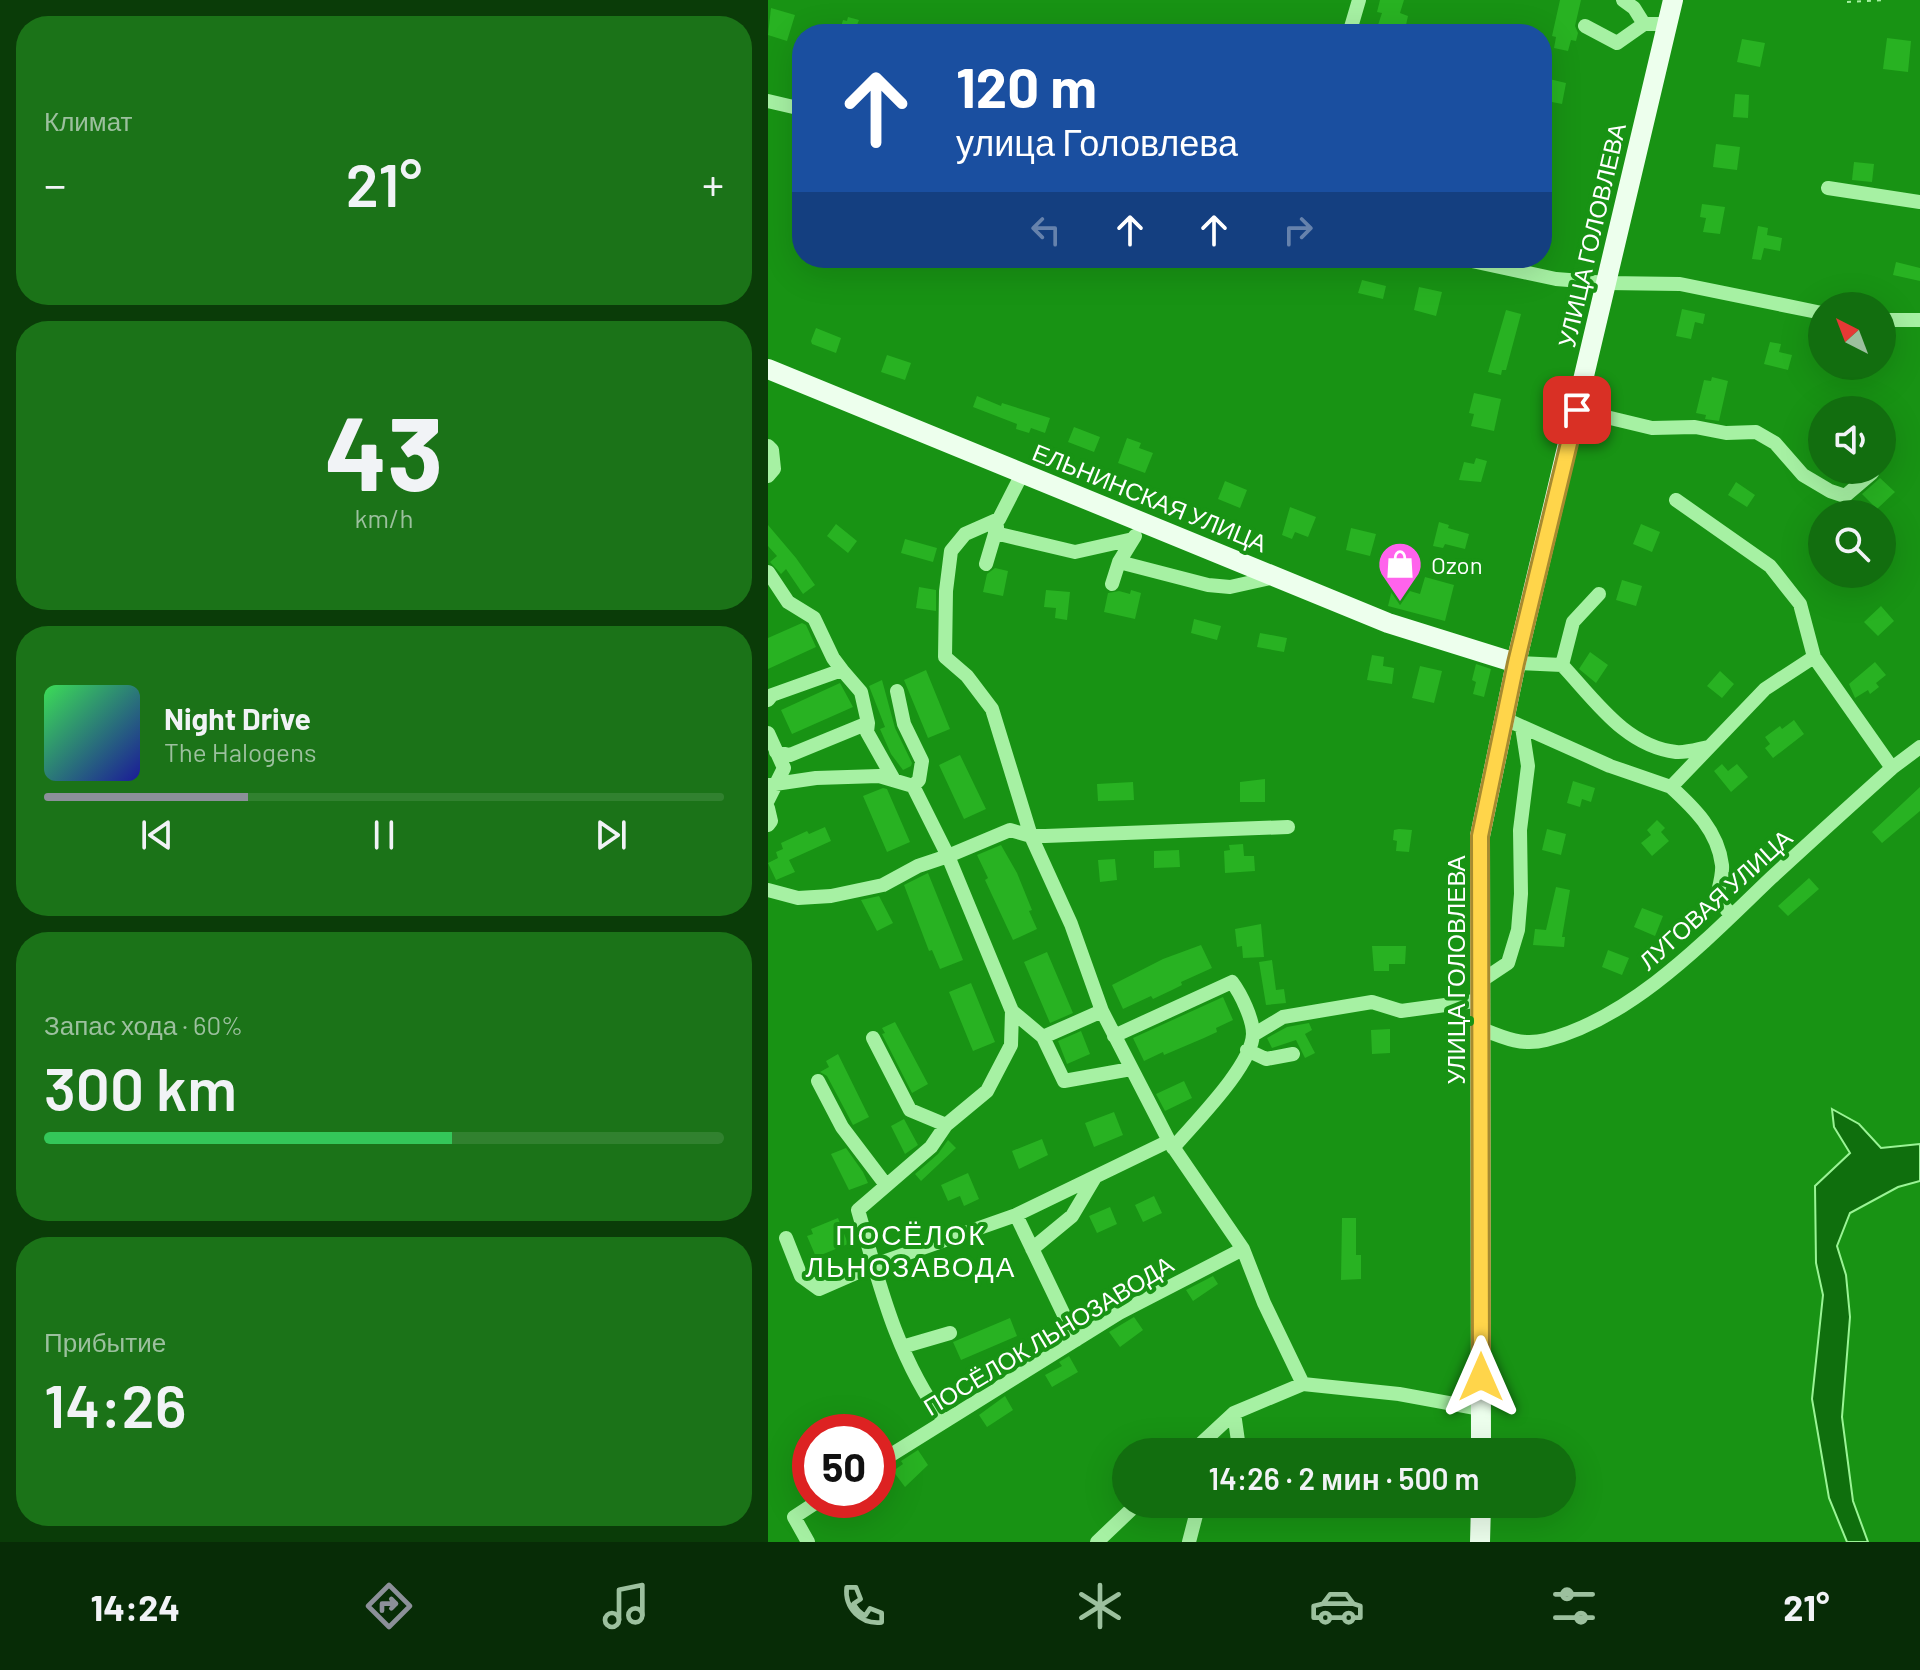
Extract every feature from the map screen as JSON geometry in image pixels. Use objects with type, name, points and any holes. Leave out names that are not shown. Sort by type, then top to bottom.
[{"type":"main road","name":"УЛИЦА ГОЛОВЛЕВА","points":[[1481,1438],[1483,1145],[1480,836],[1513,723],[1516,663],[1673,0]]},
{"type":"main road","name":"ЕЛЬНИНСКАЯ УЛИЦА","points":[[768,369],[1023,472],[1138,530],[1276,577],[1388,623],[1516,663]]},
{"type":"main road","points":[[1480,1542],[1481,1518]]},
{"type":"street","points":[[1352,24],[1359,0]]},
{"type":"street","points":[[1623,0],[1634,8],[1644,24]]},
{"type":"street","points":[[1585,26],[1617,43],[1644,24],[1668,24]]},
{"type":"street","points":[[768,101],[792,107]]},
{"type":"street","points":[[1828,188],[1920,202]]},
{"type":"street","points":[[1505,268],[1556,279],[1680,284],[1808,310]]},
{"type":"street","points":[[1896,320],[1920,320]]},
{"type":"street","points":[[1577,410],[1652,428],[1695,427],[1726,433],[1756,432],[1775,443],[1808,478]]},
{"type":"street","points":[[768,446],[772,450],[774,469],[768,476]]},
{"type":"street","points":[[986,564],[997,526],[1023,472]]},
{"type":"street","points":[[1818,484],[1845,496],[1859,484]]},
{"type":"street","points":[[1676,500],[1770,566],[1800,604],[1814,657],[1892,768]]},
{"type":"street","points":[[1138,530],[1075,552],[997,526],[965,534],[951,551],[946,591],[945,657],[967,676],[992,709],[1102,1011],[1171,1144],[1243,1249],[1264,1303],[1303,1384]]},
{"type":"street","points":[[1112,584],[1119,562],[1138,530]]},
{"type":"street","points":[[1119,562],[1208,585],[1230,587],[1276,577]]},
{"type":"street","points":[[768,572],[788,602],[814,618],[833,658],[861,692],[867,732],[894,780]]},
{"type":"street","points":[[1562,665],[1573,622],[1599,594]]},
{"type":"street","points":[[1671,787],[1765,689],[1814,657]]},
{"type":"street","points":[[1516,663],[1562,665],[1616,723],[1640,742],[1679,753],[1708,747]]},
{"type":"street","points":[[768,700],[772,695],[842,670]]},
{"type":"street","points":[[897,691],[904,724],[922,761],[919,780],[913,786]]},
{"type":"street","points":[[783,754],[868,723]]},
{"type":"street","points":[[1513,723],[1610,766],[1671,787],[1697,811],[1713,834],[1723,866],[1717,896],[1731,916]]},
{"type":"street","points":[[1253,1035],[1283,1017],[1372,1002],[1401,1011],[1482,991],[1508,963],[1518,930],[1520,830],[1528,766],[1513,723]]},
{"type":"street","points":[[768,733],[799,772],[816,778]]},
{"type":"street","name":"ЛУГОВАЯ УЛИЦА","points":[[1482,1029],[1516,1042],[1544,1040],[1585,1026],[1648,988],[1892,768],[1920,747]]},
{"type":"street","points":[[768,800],[773,784],[784,768],[783,754]]},
{"type":"street","points":[[773,784],[816,778],[879,776],[913,786],[945,849],[1012,1011],[1011,1045],[987,1091],[946,1125],[931,1147],[858,1210],[891,1324],[944,1421]]},
{"type":"street","points":[[768,808],[771,821],[768,825]]},
{"type":"street","points":[[768,890],[798,898],[831,896],[883,885],[945,849],[1010,830],[1038,836],[1288,827]]},
{"type":"street","points":[[786,1238],[801,1276],[819,1289],[874,1265],[1016,1215],[1171,1144],[1239,1071],[1253,1035],[1242,995],[1232,982],[1114,1036]]},
{"type":"street","points":[[1012,1011],[1043,1037],[1064,1081],[1131,1069]]},
{"type":"street","points":[[1043,1037],[1102,1011]]},
{"type":"street","points":[[873,1038],[910,1110],[946,1125]]},
{"type":"street","points":[[1247,1050],[1266,1059],[1293,1054]]},
{"type":"street","points":[[818,1081],[842,1127],[886,1185]]},
{"type":"street","points":[[1032,1249],[1072,1216],[1094,1179]]},
{"type":"street","points":[[1016,1215],[1076,1340]]},
{"type":"street","name":"ПОСЁЛОК ЛЬНОЗАВОДА","points":[[896,1452],[1119,1313],[1243,1249]]},
{"type":"street","points":[[902,1347],[950,1333]]},
{"type":"street","points":[[1207,1438],[1234,1413],[1303,1384],[1399,1394],[1481,1409]]},
{"type":"street","points":[[1234,1413],[1238,1438]]},
{"type":"street","points":[[795,1518],[808,1542]]},
{"type":"street","points":[[1097,1542],[1122,1518]]},
{"type":"street","points":[[1189,1542],[1195,1518]]},
{"type":"path","points":[[1847,2],[1885,0]]},
{"type":"shaded area","points":[[1832,1109],[1859,1124],[1881,1148],[1920,1144],[1920,1181],[1898,1187],[1850,1213],[1837,1246],[1846,1275],[1850,1317],[1842,1417],[1853,1501],[1868,1542],[1847,1542],[1829,1498],[1812,1399],[1823,1295],[1816,1263],[1815,1186],[1850,1153],[1834,1127]]},
{"type":"building","points":[[1380,0],[1404,0],[1400,13],[1408,16],[1406,24],[1378,24],[1382,13],[1377,12]]},
{"type":"building","points":[[1560,0],[1581,0],[1575,26],[1578,33],[1576,41],[1571,40],[1568,51],[1554,48],[1556,37],[1552,36]]},
{"type":"building","points":[[771,8],[795,15],[787,41],[768,35]]},
{"type":"building","points":[[848,17],[859,20],[857,24],[842,24],[843,20],[847,21]]},
{"type":"building","points":[[1887,38],[1911,41],[1908,72],[1883,69]]},
{"type":"building","points":[[1742,39],[1765,43],[1760,67],[1737,62]]},
{"type":"building","points":[[1552,80],[1566,83],[1562,104],[1552,102]]},
{"type":"building","points":[[1735,94],[1749,95],[1748,118],[1733,117]]},
{"type":"building","points":[[1716,144],[1740,147],[1737,170],[1713,167]]},
{"type":"building","points":[[1854,162],[1874,164],[1872,182],[1852,180]]},
{"type":"building","points":[[1702,204],[1725,207],[1720,234],[1703,232],[1706,218],[1700,217]]},
{"type":"building","points":[[1758,226],[1768,228],[1767,235],[1782,238],[1780,251],[1764,248],[1761,260],[1752,259]]},
{"type":"building","points":[[1896,262],[1920,268],[1920,281],[1893,275]]},
{"type":"building","points":[[1362,280],[1386,286],[1383,299],[1358,293]]},
{"type":"building","points":[[1419,287],[1442,292],[1436,316],[1414,310]]},
{"type":"building","points":[[1682,309],[1705,314],[1703,324],[1695,322],[1691,339],[1676,336]]},
{"type":"building","points":[[1506,310],[1521,314],[1506,370],[1502,370],[1501,375],[1488,372]]},
{"type":"building","points":[[816,328],[841,338],[836,353],[812,344]]},
{"type":"building","points":[[1770,342],[1781,344],[1779,352],[1792,355],[1788,370],[1764,364]]},
{"type":"building","points":[[887,355],[911,363],[905,380],[881,372]]},
{"type":"building","points":[[1712,377],[1728,381],[1719,421],[1705,419],[1706,415],[1696,413],[1704,380],[1711,381]]},
{"type":"building","points":[[1474,393],[1501,399],[1494,431],[1471,426],[1474,414],[1469,413]]},
{"type":"building","points":[[977,396],[1001,406],[1002,403],[1050,418],[1045,433],[1031,428],[1029,433],[1016,429],[1017,424],[973,407]]},
{"type":"building","points":[[1074,427],[1100,437],[1094,452],[1068,442]]},
{"type":"building","points":[[1127,438],[1141,443],[1139,448],[1153,453],[1145,473],[1118,463]]},
{"type":"building","points":[[1476,458],[1487,461],[1481,482],[1459,480],[1464,462],[1474,464]]},
{"type":"building","points":[[1225,481],[1247,490],[1240,508],[1218,499]]},
{"type":"building","points":[[1736,482],[1755,495],[1747,507],[1728,495]]},
{"type":"building","points":[[1873,484],[1886,484],[1895,492],[1887,500],[1868,500],[1862,494]]},
{"type":"building","points":[[1290,507],[1316,517],[1308,537],[1295,532],[1292,539],[1282,535]]},
{"type":"building","points":[[1439,522],[1469,534],[1465,549],[1445,544],[1443,548],[1433,546]]},
{"type":"building","points":[[836,524],[857,541],[848,553],[827,536]]},
{"type":"building","points":[[1641,524],[1660,532],[1652,552],[1633,544]]},
{"type":"building","points":[[768,525],[815,585],[803,594],[786,569],[781,574],[770,562],[777,556],[768,546]]},
{"type":"building","points":[[1351,528],[1376,534],[1370,556],[1346,550]]},
{"type":"building","points":[[905,539],[937,548],[933,562],[901,553]]},
{"type":"building","points":[[995,568],[1008,571],[1003,596],[983,592],[987,574]]},
{"type":"building","points":[[1425,577],[1454,585],[1445,621],[1388,606],[1393,586],[1420,594]]},
{"type":"building","points":[[1622,580],[1642,586],[1636,606],[1616,600]]},
{"type":"building","points":[[919,587],[936,590],[936,611],[916,608]]},
{"type":"building","points":[[1046,590],[1070,592],[1067,620],[1055,618],[1056,608],[1044,607]]},
{"type":"building","points":[[1131,590],[1141,593],[1135,619],[1104,612],[1108,593],[1119,591],[1130,594]]},
{"type":"building","points":[[1881,606],[1894,621],[1878,636],[1864,622]]},
{"type":"building","points":[[1194,619],[1221,626],[1217,640],[1191,633]]},
{"type":"building","points":[[802,623],[806,625],[816,647],[768,669],[768,638]]},
{"type":"building","points":[[1260,633],[1287,638],[1284,652],[1257,647]]},
{"type":"building","points":[[1590,652],[1608,665],[1596,683],[1579,669]]},
{"type":"building","points":[[1372,655],[1384,657],[1383,666],[1394,668],[1392,684],[1367,680]]},
{"type":"building","points":[[1875,662],[1886,675],[1876,683],[1879,687],[1870,694],[1868,690],[1855,698],[1849,684]]},
{"type":"building","points":[[1476,664],[1491,669],[1484,697],[1473,694]]},
{"type":"building","points":[[1420,666],[1442,671],[1434,703],[1412,698]]},
{"type":"building","points":[[926,670],[950,729],[928,738],[904,680]]},
{"type":"building","points":[[1720,671],[1734,684],[1722,698],[1707,686]]},
{"type":"building","points":[[882,680],[895,728],[912,763],[903,770],[891,754],[880,729],[885,727],[869,686]]},
{"type":"building","points":[[840,683],[853,707],[792,734],[781,710]]},
{"type":"building","points":[[1794,720],[1804,734],[1773,758],[1765,748],[1770,744],[1765,737]]},
{"type":"building","points":[[960,755],[986,809],[964,819],[939,765]]},
{"type":"building","points":[[1722,764],[1728,771],[1737,764],[1748,777],[1731,792],[1714,771]]},
{"type":"building","points":[[1265,779],[1265,802],[1240,802],[1240,782]]},
{"type":"building","points":[[1573,781],[1595,788],[1591,802],[1582,799],[1580,807],[1567,803]]},
{"type":"building","points":[[1133,782],[1134,800],[1098,801],[1097,784]]},
{"type":"building","points":[[1920,787],[1920,811],[1882,843],[1872,832]]},
{"type":"building","points":[[887,789],[910,842],[887,852],[863,796]]},
{"type":"building","points":[[1657,820],[1665,828],[1661,832],[1669,841],[1652,856],[1641,843],[1651,835],[1647,830]]},
{"type":"building","points":[[825,827],[831,841],[789,860],[795,872],[776,880],[768,863],[778,858],[776,852],[783,849],[781,843]]},
{"type":"building","points":[[1547,829],[1566,834],[1561,855],[1542,850]]},
{"type":"building","points":[[1394,830],[1412,830],[1409,852],[1396,851]]},
{"type":"building","points":[[1243,844],[1244,856],[1254,856],[1255,871],[1225,873],[1224,851],[1230,850],[1229,845]]},
{"type":"building","points":[[1001,845],[1017,873],[1037,929],[1013,940],[977,855]]},
{"type":"building","points":[[1179,850],[1180,867],[1154,868],[1154,851]]},
{"type":"building","points":[[1115,859],[1117,880],[1100,882],[1098,860]]},
{"type":"building","points":[[928,873],[963,960],[940,969],[932,950],[929,951],[904,885]]},
{"type":"building","points":[[1809,878],[1819,889],[1788,916],[1778,906]]},
{"type":"building","points":[[1556,887],[1570,890],[1562,937],[1565,937],[1564,947],[1533,945],[1535,929],[1546,930]]},
{"type":"building","points":[[879,896],[893,923],[877,931],[861,900]]},
{"type":"building","points":[[1642,908],[1663,916],[1655,936],[1634,927]]},
{"type":"building","points":[[1261,924],[1264,957],[1243,958],[1242,946],[1237,947],[1235,929]]},
{"type":"building","points":[[1201,945],[1212,968],[1153,999],[1151,996],[1123,1009],[1112,985],[1163,959]]},
{"type":"building","points":[[1372,946],[1406,946],[1405,964],[1389,964],[1389,971],[1374,971]]},
{"type":"building","points":[[1608,950],[1629,958],[1622,975],[1602,967]]},
{"type":"building","points":[[1047,952],[1073,1013],[1050,1023],[1024,962]]},
{"type":"building","points":[[1272,960],[1276,990],[1284,989],[1286,1003],[1266,1005],[1259,962]]},
{"type":"building","points":[[971,983],[995,1042],[973,1051],[949,992]]},
{"type":"building","points":[[1223,997],[1233,1020],[1204,1038],[1144,1061],[1133,1038]]},
{"type":"building","points":[[895,1022],[928,1084],[912,1093],[882,1034],[885,1033],[882,1028]]},
{"type":"building","points":[[1309,1023],[1312,1030],[1305,1034],[1315,1053],[1305,1058],[1296,1040],[1272,1048],[1267,1038],[1287,1027]]},
{"type":"building","points":[[1390,1029],[1390,1053],[1372,1054],[1371,1030]]},
{"type":"building","points":[[1081,1031],[1090,1054],[1067,1064],[1058,1041]]},
{"type":"building","points":[[838,1054],[869,1117],[853,1125],[827,1076],[820,1072],[829,1067],[826,1061]]},
{"type":"building","points":[[1184,1081],[1192,1098],[1165,1111],[1156,1094]]},
{"type":"building","points":[[1114,1112],[1123,1135],[1094,1147],[1085,1123]]},
{"type":"building","points":[[904,1119],[918,1145],[905,1154],[891,1126]]},
{"type":"building","points":[[1042,1139],[1048,1155],[1019,1169],[1012,1151]]},
{"type":"building","points":[[948,1140],[956,1148],[921,1181],[915,1174],[938,1154]]},
{"type":"building","points":[[846,1148],[868,1183],[849,1190],[831,1154]]},
{"type":"building","points":[[968,1173],[979,1199],[964,1206],[960,1196],[948,1201],[941,1185]]},
{"type":"building","points":[[1154,1196],[1162,1213],[1143,1222],[1135,1205]]},
{"type":"building","points":[[1110,1207],[1117,1224],[1097,1233],[1089,1216]]},
{"type":"building","points":[[838,1218],[848,1244],[816,1257],[807,1236],[813,1234],[811,1229]]},
{"type":"building","points":[[1342,1218],[1356,1218],[1356,1255],[1361,1255],[1361,1279],[1341,1280]]},
{"type":"building","points":[[1213,1276],[1218,1284],[1193,1301],[1186,1290]]},
{"type":"building","points":[[1134,1317],[1143,1330],[1120,1347],[1109,1332]]},
{"type":"building","points":[[1010,1318],[1017,1336],[961,1360],[953,1342]]},
{"type":"building","points":[[1069,1356],[1078,1372],[1052,1387],[1045,1375],[1062,1366],[1059,1362]]},
{"type":"building","points":[[1005,1396],[1013,1410],[987,1427],[979,1415]]},
{"type":"building","points":[[918,1450],[928,1465],[905,1487],[896,1475],[896,1469],[903,1464],[901,1461]]},
{"type":"place","name":"Ozon","points":[[1400,603]]},
{"type":"district","name":"ПОСЁЛОК ЛЬНОЗАВОДА","points":[[911,1250]]},
{"type":"route","points":[[1481,1377],[1483,1145],[1480,836],[1516,663],[1577,410]]}]
